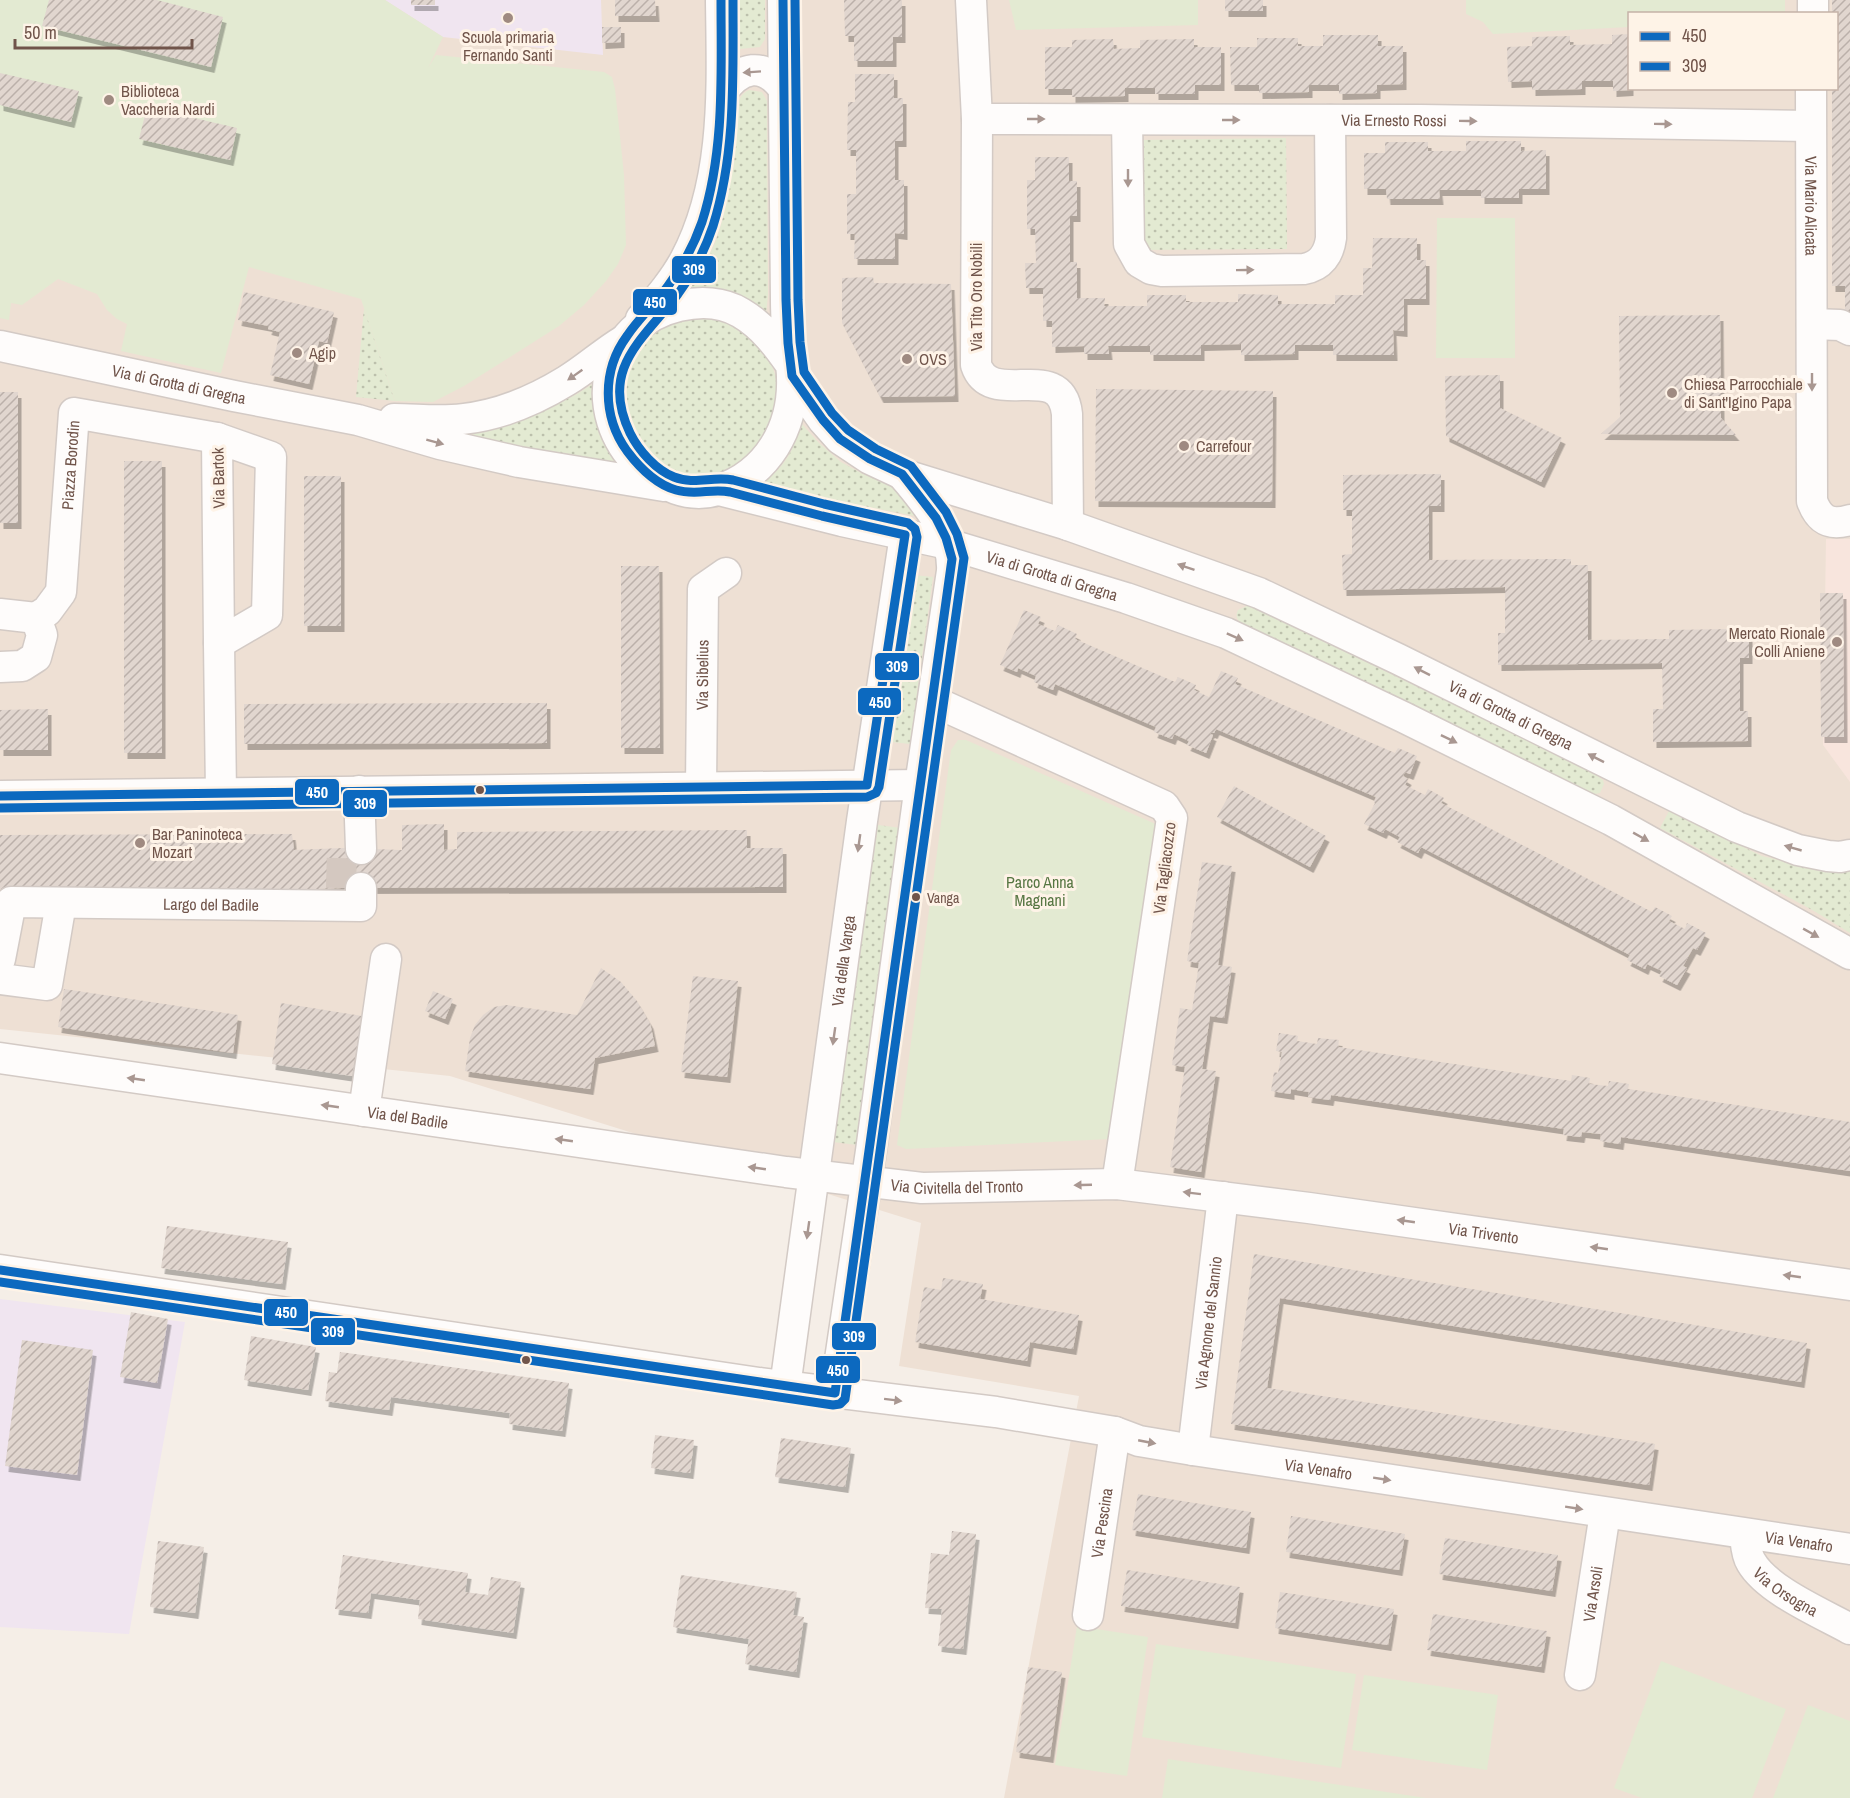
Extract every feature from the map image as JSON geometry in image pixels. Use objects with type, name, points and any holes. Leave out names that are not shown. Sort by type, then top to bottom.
[{"type":"street","points":[[721,0],[722,92],[715,165],[702,221],[684,262],[675,276],[627,336],[612,365],[608,399],[612,423],[620,442],[640,467],[667,487],[696,493],[719,490],[748,476],[772,453],[786,421],[792,371],[786,300],[783,0]]},
{"type":"street","name":"Via Tito Oro Nobili","points":[[971,0],[977,119],[976,365],[982,378],[989,382],[1004,385],[1041,385],[1057,392],[1063,398],[1066,414],[1068,525]]},
{"type":"street","points":[[722,92],[735,76],[755,70],[768,73],[784,89]]},
{"type":"street","name":"Via Mario Alicata","points":[[1811,90],[1812,501],[1818,516],[1832,522],[1850,520]]},
{"type":"street","name":"Via Ernesto Rossi","points":[[977,119],[1330,120],[1810,126]]},
{"type":"street","points":[[1127,120],[1129,244],[1139,262],[1150,269],[1162,271],[1304,269],[1322,261],[1327,254],[1331,238],[1330,120]]},
{"type":"street","points":[[627,336],[650,317],[667,309],[696,303],[719,305],[740,312],[764,330],[779,348],[792,371]]},
{"type":"street","points":[[1812,324],[1839,325],[1850,330]]},
{"type":"street","name":"Via di Grotta di Gregna","points":[[358,420],[464,419],[494,413],[529,401],[553,388],[627,336]]},
{"type":"street","name":"Via di Grotta di Gregna","points":[[0,345],[234,396],[358,420],[440,444],[519,462],[667,487]]},
{"type":"street","name":"Via di Grotta di Gregna","points":[[792,371],[823,420],[840,439],[870,459],[902,474],[1068,525],[1259,593],[1398,659],[1714,817],[1779,844],[1828,856],[1850,855]]},
{"type":"street","name":"Piazza Borodin","points":[[36,618],[47,611],[61,592],[74,413],[217,438]]},
{"type":"street","name":"Via Bartok","points":[[219,643],[267,615],[271,457],[217,438],[219,643],[221,794]]},
{"type":"street","points":[[835,1393],[952,571],[948,544],[936,518],[902,474]]},
{"type":"street","name":"Via di Grotta di Gregna","points":[[719,490],[842,521],[948,544],[1126,598],[1205,626],[1362,697],[1611,820],[1850,954]]},
{"type":"street","name":"Via della Vanga","points":[[785,1387],[867,785],[904,535]]},
{"type":"street","name":"Via Sibelius","points":[[700,787],[703,589],[726,573]]},
{"type":"street","points":[[1205,626],[1224,582]]},
{"type":"street","points":[[0,614],[36,618],[42,635],[36,657],[22,666],[0,667]]},
{"type":"street","name":"Via Tagliacozzo","points":[[933,700],[1164,806],[1172,818],[1117,1184]]},
{"type":"street","points":[[1611,820],[1633,777]]},
{"type":"street","points":[[0,796],[920,785]]},
{"type":"street","points":[[351,792],[351,848]]},
{"type":"street","name":"Largo del Badile","points":[[0,959],[10,902],[351,897]]},
{"type":"street","points":[[0,979],[47,986],[61,903]]},
{"type":"street","points":[[364,1111],[386,959]]},
{"type":"street","name":"Via del Badile","points":[[0,1058],[866,1181]]},
{"type":"street","name":"Via Civitella del Tronto","points":[[866,1181],[922,1188],[1117,1184]]},
{"type":"street","name":"Via Trivento","points":[[1117,1184],[1850,1285]]},
{"type":"street","name":"Via Agnone del Sannio","points":[[1193,1450],[1223,1197]]},
{"type":"street","name":"Via Venafro","points":[[0,1270],[785,1387],[996,1412],[1115,1432],[1139,1441],[1193,1450],[1745,1535],[1850,1549]]},
{"type":"street","name":"Via Pescina","points":[[1088,1616],[1115,1432]]},
{"type":"street","name":"Via Arsoli","points":[[1580,1675],[1605,1513]]},
{"type":"street","name":"Via Orsogna","points":[[1745,1535],[1750,1560],[1761,1576],[1791,1596],[1850,1629]]},
{"type":"shaded area","points":[[0,0],[1850,0],[1850,1798],[1004,1798],[1079,1396],[899,1366],[921,1223],[450,1076],[0,1029]]},
{"type":"shaded area","name":"Scuola primaria Fernando Santi","points":[[385,0],[601,0],[603,55],[443,37]]},
{"type":"shaded area","name":"Mercato Rionale Colli Aniene","points":[[1826,539],[1850,539],[1850,782],[1823,745]]},
{"type":"shaded area","points":[[0,1299],[185,1322],[129,1634],[0,1627]]},
{"type":"green space","points":[[0,0],[385,0],[443,37],[428,68],[436,55],[604,72],[612,77],[615,89],[624,175],[626,245],[618,264],[606,281],[584,305],[559,326],[464,386],[433,402],[395,401],[361,299],[249,267],[221,373],[121,351],[127,324],[107,310],[97,294],[58,279],[22,305],[11,303],[9,320],[0,318]]},
{"type":"green space","points":[[739,0],[765,0],[765,39],[760,47],[740,49]]},
{"type":"green space","points":[[1009,0],[1198,0],[1198,25],[1016,30]]},
{"type":"green space","points":[[1466,0],[1785,0],[1785,12],[1628,12],[1628,27],[1493,34],[1483,22],[1466,14]]},
{"type":"green space","points":[[749,90],[762,92],[767,101],[768,295],[766,315],[746,299],[730,291],[711,289],[685,292],[708,257],[719,233],[728,193],[738,105],[740,99]]},
{"type":"green space","points":[[1286,138],[1287,249],[1137,250],[1136,140]]},
{"type":"green space","points":[[1437,218],[1515,218],[1515,358],[1436,358]]},
{"type":"green space","points":[[364,308],[395,401],[356,397]]},
{"type":"green space","points":[[699,317],[714,318],[729,323],[743,330],[755,340],[765,352],[772,366],[777,381],[777,411],[772,426],[765,440],[755,452],[743,462],[729,469],[714,474],[699,475],[684,474],[669,469],[655,462],[643,452],[633,440],[626,426],[621,411],[620,396],[621,381],[626,366],[633,352],[643,340],[655,330],[669,323],[684,318]]},
{"type":"green space","points":[[598,380],[622,465],[472,439],[474,431],[523,417],[554,405]]},
{"type":"green space","points":[[801,423],[841,462],[900,490],[915,516],[766,487],[765,482],[779,469],[789,455]]},
{"type":"green space","points":[[914,575],[933,577],[910,744],[891,742]]},
{"type":"green space","points":[[1249,605],[1591,771],[1603,780],[1604,784],[1600,793],[1588,793],[1242,624],[1237,618],[1237,612]]},
{"type":"green space","name":"Parco Anna Magnani","points":[[958,740],[966,740],[1160,826],[1110,1139],[906,1149],[897,1145],[951,750]]},
{"type":"green space","points":[[1669,811],[1762,856],[1818,869],[1850,866],[1850,933],[1814,911],[1660,828]]},
{"type":"green space","points":[[878,825],[901,828],[857,1145],[833,1142]]},
{"type":"green space","points":[[1077,1626],[1148,1637],[1127,1776],[1055,1765]]},
{"type":"green space","points":[[1156,1644],[1356,1674],[1341,1768],[1142,1737]]},
{"type":"green space","points":[[1661,1661],[1786,1709],[1752,1798],[1642,1798],[1614,1788]]},
{"type":"green space","points":[[1364,1675],[1498,1695],[1487,1770],[1352,1750]]},
{"type":"green space","points":[[1808,1705],[1850,1721],[1850,1798],[1773,1798]]},
{"type":"green space","points":[[1168,1759],[1426,1798],[1162,1798]]},
{"type":"building","points":[[49,0],[157,0],[223,17],[211,67],[42,26]]},
{"type":"building","points":[[411,0],[435,0],[435,5],[411,5]]},
{"type":"building","points":[[615,0],[655,0],[656,16],[615,16]]},
{"type":"building","points":[[844,0],[902,0],[902,37],[893,37],[893,61],[854,61],[854,36],[845,36]]},
{"type":"building","points":[[1225,0],[1263,0],[1263,11],[1225,11]]},
{"type":"building","points":[[1832,0],[1850,0],[1850,311],[1845,311],[1845,286],[1832,286],[1832,90],[1838,90],[1838,12],[1832,12]]},
{"type":"building","points":[[602,27],[621,27],[621,42],[602,43]]},
{"type":"building","points":[[1628,34],[1628,90],[1630,90],[1613,91],[1613,81],[1582,81],[1582,89],[1532,90],[1532,81],[1508,82],[1507,47],[1532,46],[1532,37],[1570,36],[1570,45],[1612,44],[1612,35]]},
{"type":"building","points":[[1323,35],[1378,35],[1378,46],[1403,46],[1403,84],[1377,85],[1377,93],[1339,94],[1339,85],[1309,85],[1309,92],[1259,93],[1259,85],[1231,85],[1230,47],[1257,47],[1257,38],[1298,38],[1298,46],[1323,46]]},
{"type":"building","points":[[1113,39],[1114,49],[1140,48],[1140,40],[1194,39],[1194,47],[1221,47],[1221,85],[1195,85],[1195,94],[1155,94],[1155,88],[1125,88],[1125,96],[1072,97],[1072,89],[1045,89],[1045,47],[1072,47],[1072,40]]},
{"type":"building","points":[[0,73],[79,91],[71,122],[0,105]]},
{"type":"building","points":[[855,74],[894,74],[894,98],[903,98],[903,141],[895,141],[895,180],[904,180],[904,234],[895,233],[895,259],[854,259],[855,234],[847,234],[847,194],[856,194],[856,150],[847,150],[848,102],[855,102]]},
{"type":"building","points":[[147,107],[237,128],[230,160],[139,139]]},
{"type":"building","points":[[1466,141],[1521,141],[1521,151],[1546,150],[1546,189],[1519,189],[1519,198],[1481,198],[1481,190],[1439,190],[1440,199],[1387,199],[1386,189],[1364,189],[1364,153],[1385,153],[1385,142],[1428,142],[1428,151],[1466,151]]},
{"type":"building","points":[[1035,157],[1069,157],[1069,181],[1077,181],[1077,216],[1070,216],[1070,262],[1077,262],[1077,298],[1105,298],[1104,306],[1147,306],[1147,295],[1186,295],[1186,302],[1238,302],[1238,294],[1278,295],[1278,304],[1335,304],[1335,295],[1363,295],[1363,268],[1372,268],[1373,238],[1417,238],[1417,260],[1426,260],[1426,299],[1404,299],[1404,331],[1393,330],[1394,355],[1333,355],[1333,345],[1295,345],[1295,354],[1241,355],[1241,344],[1201,345],[1201,355],[1150,355],[1150,346],[1108,346],[1109,354],[1084,354],[1084,346],[1052,347],[1052,321],[1043,321],[1043,288],[1026,288],[1025,263],[1036,263],[1035,229],[1027,229],[1027,180],[1035,180]]},
{"type":"building","name":"OVS","points":[[873,277],[874,283],[951,284],[955,396],[880,397],[842,323],[842,278]]},
{"type":"building","points":[[244,292],[334,312],[327,343],[319,341],[309,384],[270,375],[280,332],[268,329],[269,326],[238,320]]},
{"type":"building","points":[[1720,315],[1721,418],[1736,435],[1601,434],[1620,417],[1619,316]]},
{"type":"building","points":[[1500,375],[1500,408],[1562,438],[1541,482],[1446,436],[1445,376]]},
{"type":"building","name":"Carrefour","points":[[1096,389],[1273,391],[1272,502],[1095,501]]},
{"type":"building","points":[[0,392],[18,392],[18,523],[0,523]]},
{"type":"building","points":[[124,461],[162,461],[162,753],[124,753]]},
{"type":"building","points":[[1441,474],[1441,506],[1429,506],[1429,560],[1571,559],[1571,565],[1588,565],[1588,640],[1669,639],[1669,630],[1732,629],[1732,636],[1749,636],[1749,658],[1740,658],[1740,711],[1748,711],[1748,741],[1653,742],[1653,709],[1663,709],[1662,663],[1498,665],[1498,633],[1505,633],[1505,587],[1343,590],[1342,555],[1352,554],[1352,510],[1343,510],[1343,475]]},
{"type":"building","points":[[304,476],[341,476],[341,626],[304,626]]},
{"type":"building","points":[[621,566],[659,566],[660,748],[621,748]]},
{"type":"building","points":[[1820,593],[1843,593],[1844,737],[1821,737]]},
{"type":"building","points":[[1024,610],[1041,617],[1038,624],[1055,631],[1058,625],[1077,634],[1075,639],[1175,682],[1178,677],[1196,685],[1194,690],[1209,697],[1221,671],[1238,678],[1235,684],[1395,753],[1398,748],[1417,756],[1410,774],[1405,772],[1403,776],[1408,779],[1405,785],[1425,795],[1428,789],[1444,798],[1441,803],[1652,912],[1655,907],[1672,916],[1669,921],[1685,929],[1687,923],[1706,933],[1697,950],[1693,948],[1683,966],[1687,968],[1677,985],[1659,976],[1662,971],[1647,964],[1645,969],[1627,960],[1630,955],[1421,847],[1418,853],[1397,842],[1400,837],[1385,829],[1383,833],[1364,824],[1376,797],[1216,729],[1210,734],[1213,735],[1206,753],[1187,745],[1189,741],[1174,734],[1172,739],[1154,732],[1156,727],[1055,684],[1053,690],[1034,682],[1036,676],[1018,668],[1017,672],[1000,665]]},
{"type":"building","points":[[547,703],[547,743],[244,744],[244,704]]},
{"type":"building","points":[[48,709],[48,750],[0,750],[0,710]]},
{"type":"building","points":[[1234,786],[1326,836],[1310,867],[1217,817]]},
{"type":"building","points":[[444,824],[444,850],[457,849],[457,832],[747,830],[747,848],[783,848],[783,887],[0,889],[0,835],[292,834],[294,850],[342,848],[402,850],[402,825]]},
{"type":"building","points":[[1202,862],[1232,866],[1218,965],[1232,967],[1224,1018],[1210,1016],[1202,1069],[1216,1071],[1201,1172],[1170,1167],[1185,1067],[1172,1065],[1180,1008],[1192,1010],[1199,963],[1187,961]]},
{"type":"building","points":[[601,968],[621,982],[637,1001],[650,1023],[655,1046],[595,1058],[590,1089],[465,1071],[470,1038],[475,1025],[483,1015],[494,1007],[506,1005],[577,1015]]},
{"type":"building","points":[[693,976],[738,981],[727,1077],[681,1072]]},
{"type":"building","points":[[64,989],[238,1015],[233,1053],[58,1027]]},
{"type":"building","points":[[433,991],[453,999],[445,1019],[425,1011]]},
{"type":"building","points":[[281,1003],[362,1016],[352,1076],[272,1064]]},
{"type":"building","points":[[1279,1033],[1298,1036],[1297,1041],[1317,1044],[1318,1038],[1339,1040],[1338,1047],[1571,1081],[1572,1075],[1590,1078],[1589,1084],[1608,1086],[1609,1081],[1629,1084],[1628,1089],[1850,1122],[1850,1171],[1621,1137],[1620,1144],[1600,1141],[1601,1134],[1582,1132],[1581,1137],[1563,1135],[1564,1129],[1331,1095],[1330,1100],[1308,1097],[1309,1092],[1291,1089],[1291,1094],[1271,1091],[1274,1072],[1278,1073],[1282,1052],[1276,1051]]},
{"type":"building","points":[[167,1226],[288,1242],[282,1284],[161,1268]]},
{"type":"building","points":[[1254,1254],[1807,1343],[1801,1382],[1280,1298],[1267,1388],[1655,1444],[1649,1485],[1231,1424]]},
{"type":"building","points":[[943,1278],[983,1284],[980,1299],[1079,1315],[1073,1349],[1030,1342],[1027,1361],[915,1342],[924,1287],[941,1290]]},
{"type":"building","points":[[131,1312],[168,1319],[157,1383],[120,1377]]},
{"type":"building","points":[[251,1336],[316,1347],[308,1390],[244,1380]]},
{"type":"building","points":[[22,1340],[93,1350],[77,1475],[5,1466]]},
{"type":"building","points":[[340,1352],[569,1383],[562,1431],[509,1424],[510,1413],[391,1397],[389,1410],[325,1401],[329,1372],[337,1373]]},
{"type":"building","points":[[655,1435],[694,1440],[690,1473],[651,1468]]},
{"type":"building","points":[[781,1438],[851,1448],[845,1487],[775,1477]]},
{"type":"building","points":[[1138,1494],[1251,1512],[1246,1548],[1132,1530]]},
{"type":"building","points":[[1291,1516],[1405,1534],[1399,1570],[1286,1552]]},
{"type":"building","points":[[952,1531],[976,1534],[963,1649],[938,1646],[942,1609],[925,1608],[931,1553],[949,1555]]},
{"type":"building","points":[[1445,1538],[1558,1555],[1552,1591],[1439,1574]]},
{"type":"building","points":[[158,1541],[204,1547],[195,1613],[150,1607]]},
{"type":"building","points":[[343,1555],[468,1573],[465,1592],[488,1595],[491,1577],[521,1582],[513,1633],[418,1619],[420,1600],[371,1593],[368,1613],[335,1609]]},
{"type":"building","points":[[1127,1570],[1240,1587],[1235,1623],[1121,1606]]},
{"type":"building","points":[[681,1575],[797,1592],[793,1615],[804,1617],[796,1672],[745,1664],[749,1639],[673,1627]]},
{"type":"building","points":[[1280,1592],[1394,1609],[1388,1645],[1275,1628]]},
{"type":"building","points":[[1433,1614],[1547,1631],[1541,1667],[1427,1650]]},
{"type":"building","points":[[1028,1667],[1062,1672],[1050,1757],[1016,1752]]},
{"type":"tunnel","points":[[341,888],[342,848]]},
{"type":"transit line","name":"450","points":[[0,796],[867,785],[905,535],[730,492],[684,492],[661,484],[648,474],[627,451],[613,423],[609,408],[609,378],[619,349],[678,271],[702,222],[715,167],[718,140],[721,0]]},
{"type":"transit line","name":"309","points":[[0,808],[867,797],[876,793],[879,787],[917,537],[915,529],[908,523],[733,480],[689,480],[674,477],[661,470],[643,453],[630,433],[622,410],[620,390],[622,373],[629,356],[694,270],[713,226],[726,170],[732,114],[733,0]]},
{"type":"transit line","name":"450","points":[[0,1270],[835,1393],[952,559],[946,538],[936,518],[902,474],[870,459],[840,439],[823,420],[792,376],[786,300],[783,0]]},
{"type":"transit line","name":"309","points":[[0,1282],[833,1405],[840,1404],[845,1399],[964,558],[957,534],[946,512],[911,466],[876,449],[848,430],[832,413],[804,372],[798,300],[795,0]]},
{"type":"place","name":"Scuola primaria Fernando Santi","points":[[508,18]]},
{"type":"place","name":"Biblioteca Vaccheria Nardi","points":[[109,100]]},
{"type":"place","name":"Agip","points":[[297,353]]},
{"type":"place","name":"OVS","points":[[907,359]]},
{"type":"place","name":"Chiesa Parrocchiale di Sant'Igino Papa","points":[[1672,393]]},
{"type":"place","name":"Carrefour","points":[[1184,446]]},
{"type":"place","name":"Mercato Rionale Colli Aniene","points":[[1837,642]]},
{"type":"place","name":"Bar Paninoteca Mozart","points":[[140,843]]},
{"type":"place","name":"Vanga","points":[[916,897]]}]
